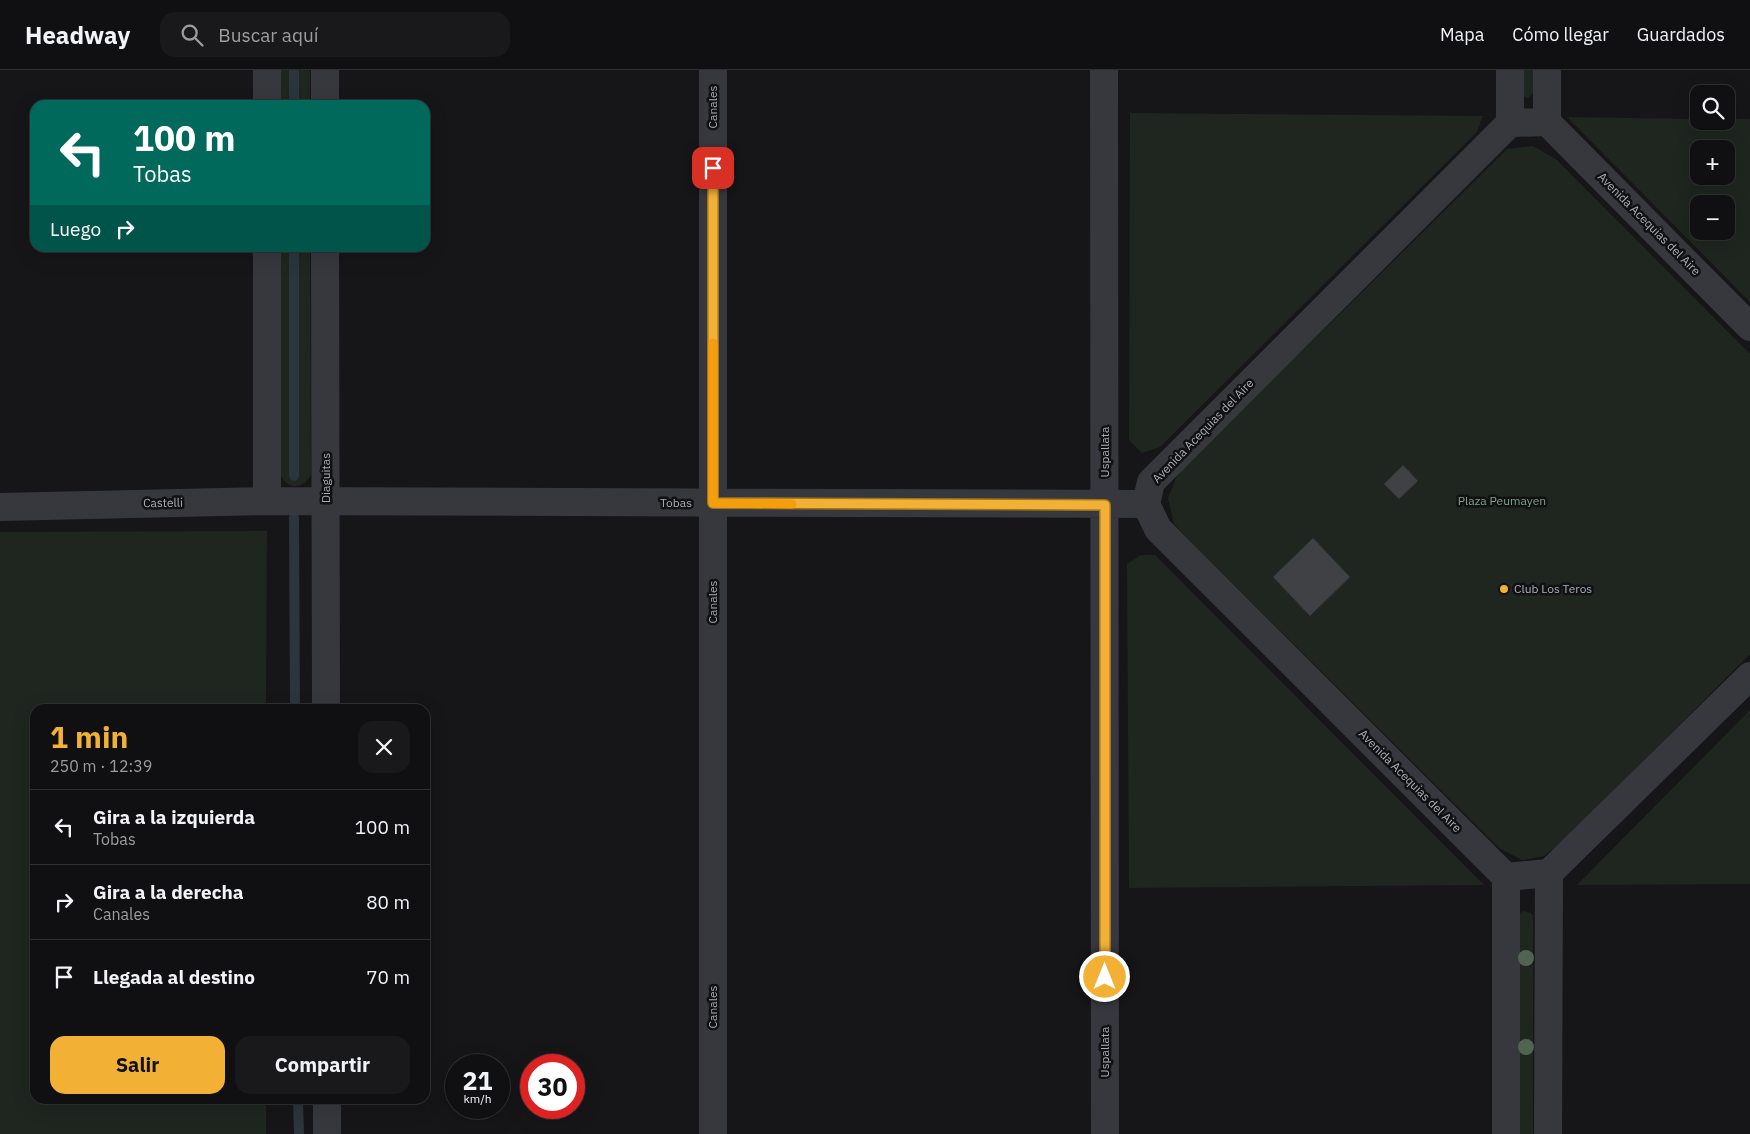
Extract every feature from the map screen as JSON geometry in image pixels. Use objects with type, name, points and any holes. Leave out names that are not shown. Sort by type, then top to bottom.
[{"type":"street","points":[[266,70],[266,100]]},
{"type":"street","points":[[325,70],[325,100]]},
{"type":"street","name":"Canales","points":[[712,70],[713,1134]]},
{"type":"street","name":"Uspallata","points":[[1104,70],[1106,1134]]},
{"type":"street","points":[[1510,70],[1510,123],[1547,122],[1547,70]]},
{"type":"street","name":"Avenida Acequias del Aire","points":[[1547,122],[1750,327]]},
{"type":"street","name":"Avenida Acequias del Aire","points":[[1506,877],[1158,529],[1146,504],[1151,482],[1510,123]]},
{"type":"street","points":[[267,252],[267,501]]},
{"type":"street","name":"Diaguitas","points":[[325,252],[326,704]]},
{"type":"street","name":"Castelli","points":[[0,507],[267,501],[326,502]]},
{"type":"street","name":"Tobas","points":[[326,502],[1146,504]]},
{"type":"street","points":[[1506,1134],[1506,877],[1548,873],[1750,676]]},
{"type":"street","points":[[1548,873],[1548,1134]]},
{"type":"street","points":[[327,1104],[327,1134]]},
{"type":"green space","points":[[279,70],[310,70],[310,100],[279,100]]},
{"type":"green space","points":[[1518,70],[1534,70],[1533,93],[1528,98],[1521,96]]},
{"type":"green space","points":[[1130,113],[1483,116],[1477,132],[1160,447],[1142,453],[1129,440]]},
{"type":"green space","points":[[1567,117],[1690,119],[1690,130],[1735,130],[1735,119],[1750,119],[1750,302]]},
{"type":"green space","name":"Plaza Peumayen","points":[[1533,146],[1557,160],[1750,354],[1750,654],[1565,840],[1544,856],[1522,860],[1499,848],[1193,544],[1174,524],[1168,498],[1178,474],[1507,149]]},
{"type":"green space","points":[[279,252],[310,252],[311,475],[303,483],[295,486],[287,483],[280,474]]},
{"type":"green space","points":[[267,531],[266,704],[30,704],[30,1104],[266,1104],[266,1134],[0,1134],[0,532]]},
{"type":"green space","points":[[1141,555],[1155,555],[1484,885],[1129,888],[1127,564]]},
{"type":"green space","points":[[1750,710],[1750,884],[1577,885]]},
{"type":"green space","points":[[1523,911],[1531,913],[1533,916],[1533,1134],[1517,1134],[1518,916]]},
{"type":"building","points":[[1403,465],[1418,481],[1399,499],[1384,484]]},
{"type":"building","points":[[1313,538],[1350,577],[1310,616],[1273,577]]},
{"type":"waterway","points":[[294,70],[294,100]]},
{"type":"waterway","points":[[294,252],[294,476]]},
{"type":"waterway","points":[[294,518],[295,704]]},
{"type":"waterway","points":[[298,1104],[299,1134]]},
{"type":"slow traffic","points":[[713,343],[713,503],[792,504]]},
{"type":"place","name":"Club Los Teros","points":[[1504,589]]},
{"type":"route","points":[[713,168],[713,503],[1105,505],[1105,977]]}]
